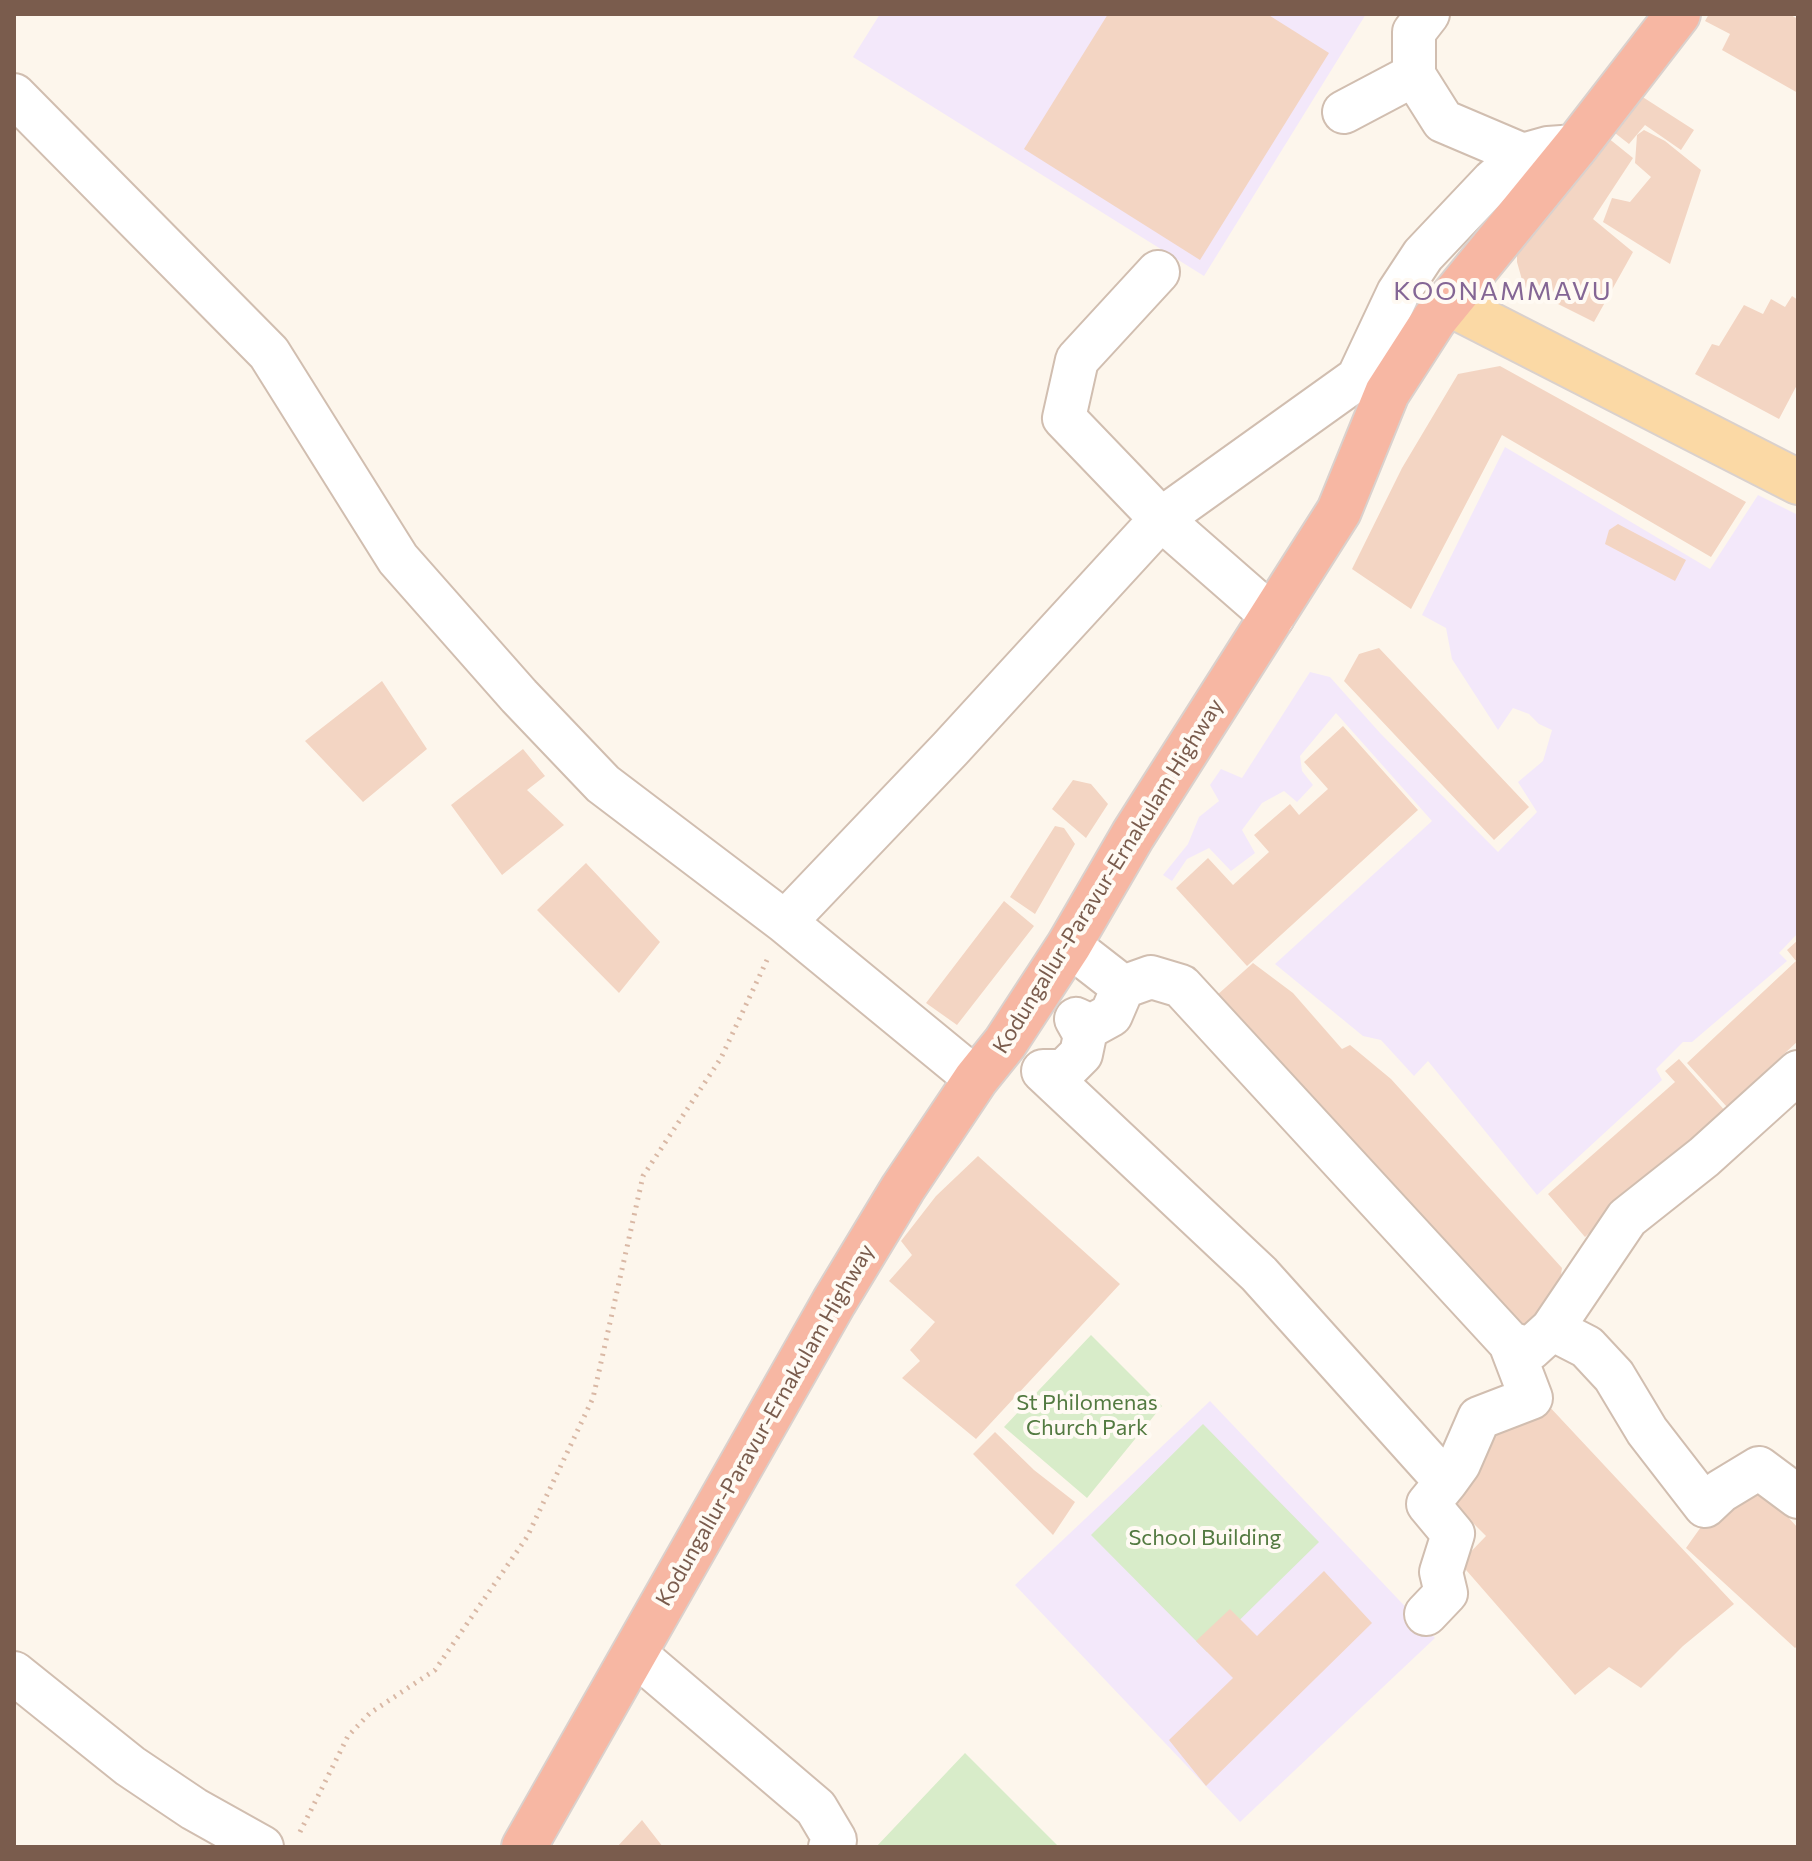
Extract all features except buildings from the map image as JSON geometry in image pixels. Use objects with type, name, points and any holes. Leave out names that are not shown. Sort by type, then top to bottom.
[{"type":"highway","name":"Kodungallur-Paravur-Ernakulam Highway","points":[[524,1847],[842,1289],[903,1188],[976,1079],[1005,1043],[1069,945],[1133,835],[1339,511],[1372,386],[1448,303],[1678,14]]},
{"type":"main road","points":[[1448,303],[1798,482]]},
{"type":"street","points":[[1428,14],[1414,32],[1414,75],[1443,121],[1523,155]]},
{"type":"street","points":[[1344,112],[1414,75]]},
{"type":"street","points":[[14,95],[269,353],[398,559],[519,696],[603,784],[785,922],[976,1079]]},
{"type":"street","points":[[785,922],[950,749],[1161,519],[1372,386],[1398,293],[1423,255],[1493,181],[1523,155],[1548,148],[1576,146]]},
{"type":"street","points":[[1158,272],[1077,360],[1064,418],[1161,519],[1273,617]]},
{"type":"street","points":[[1069,945],[1123,987]]},
{"type":"street","points":[[1037,993],[1091,1026],[1111,1015],[1123,987],[1151,977],[1181,986],[1510,1343],[1531,1398],[1479,1418],[1459,1464],[1428,1504],[1453,1534],[1441,1572],[1446,1593],[1426,1614]]},
{"type":"street","points":[[1043,1071],[1064,1071],[1081,1054],[1085,1035],[1076,1019]]},
{"type":"street","points":[[1005,1043],[1043,1071],[1259,1274],[1446,1482]]},
{"type":"street","points":[[1510,1343],[1530,1349],[1552,1329],[1627,1218],[1704,1157],[1798,1072]]},
{"type":"street","points":[[1552,1329],[1587,1347],[1614,1376],[1647,1431],[1705,1506],[1721,1491],[1759,1468],[1798,1497]]},
{"type":"street","points":[[634,1653],[816,1808],[835,1840],[830,1847]]},
{"type":"street","points":[[14,1673],[130,1766],[194,1809],[281,1840]]},
{"type":"path","points":[[281,1840],[348,1736],[370,1713],[435,1670],[527,1537],[593,1398],[643,1176],[721,1058],[785,922]]},
{"type":"shaded area","points":[[880,14],[1366,14],[1204,276],[853,57]]},
{"type":"shaded area","points":[[1505,447],[1710,569],[1758,495],[1798,515],[1798,933],[1779,953],[1787,961],[1692,1042],[1683,1042],[1656,1069],[1662,1080],[1537,1195],[1428,1061],[1414,1076],[1381,1040],[1363,1036],[1275,964],[1432,821],[1336,713],[1300,756],[1302,771],[1313,785],[1297,802],[1284,791],[1262,803],[1242,830],[1255,853],[1231,871],[1209,848],[1187,859],[1172,881],[1163,875],[1188,844],[1199,817],[1219,801],[1210,785],[1221,769],[1242,778],[1310,672],[1330,677],[1380,733],[1498,852],[1537,812],[1518,782],[1543,761],[1552,730],[1539,724],[1529,714],[1513,708],[1498,730],[1452,659],[1446,628],[1422,615]]},
{"type":"shaded area","points":[[1210,1401],[1435,1638],[1240,1822],[1015,1585]]},
{"type":"green space","name":"St Philomenas Church Park","points":[[1091,1335],[1162,1406],[1087,1498],[1004,1427]]},
{"type":"green space","name":"School Building","points":[[1203,1424],[1319,1542],[1207,1652],[1091,1535]]},
{"type":"green space","points":[[965,1753],[1059,1847],[876,1847]]},
{"type":"district","name":"KOONAMMAVU","points":[[1503,291]]}]
